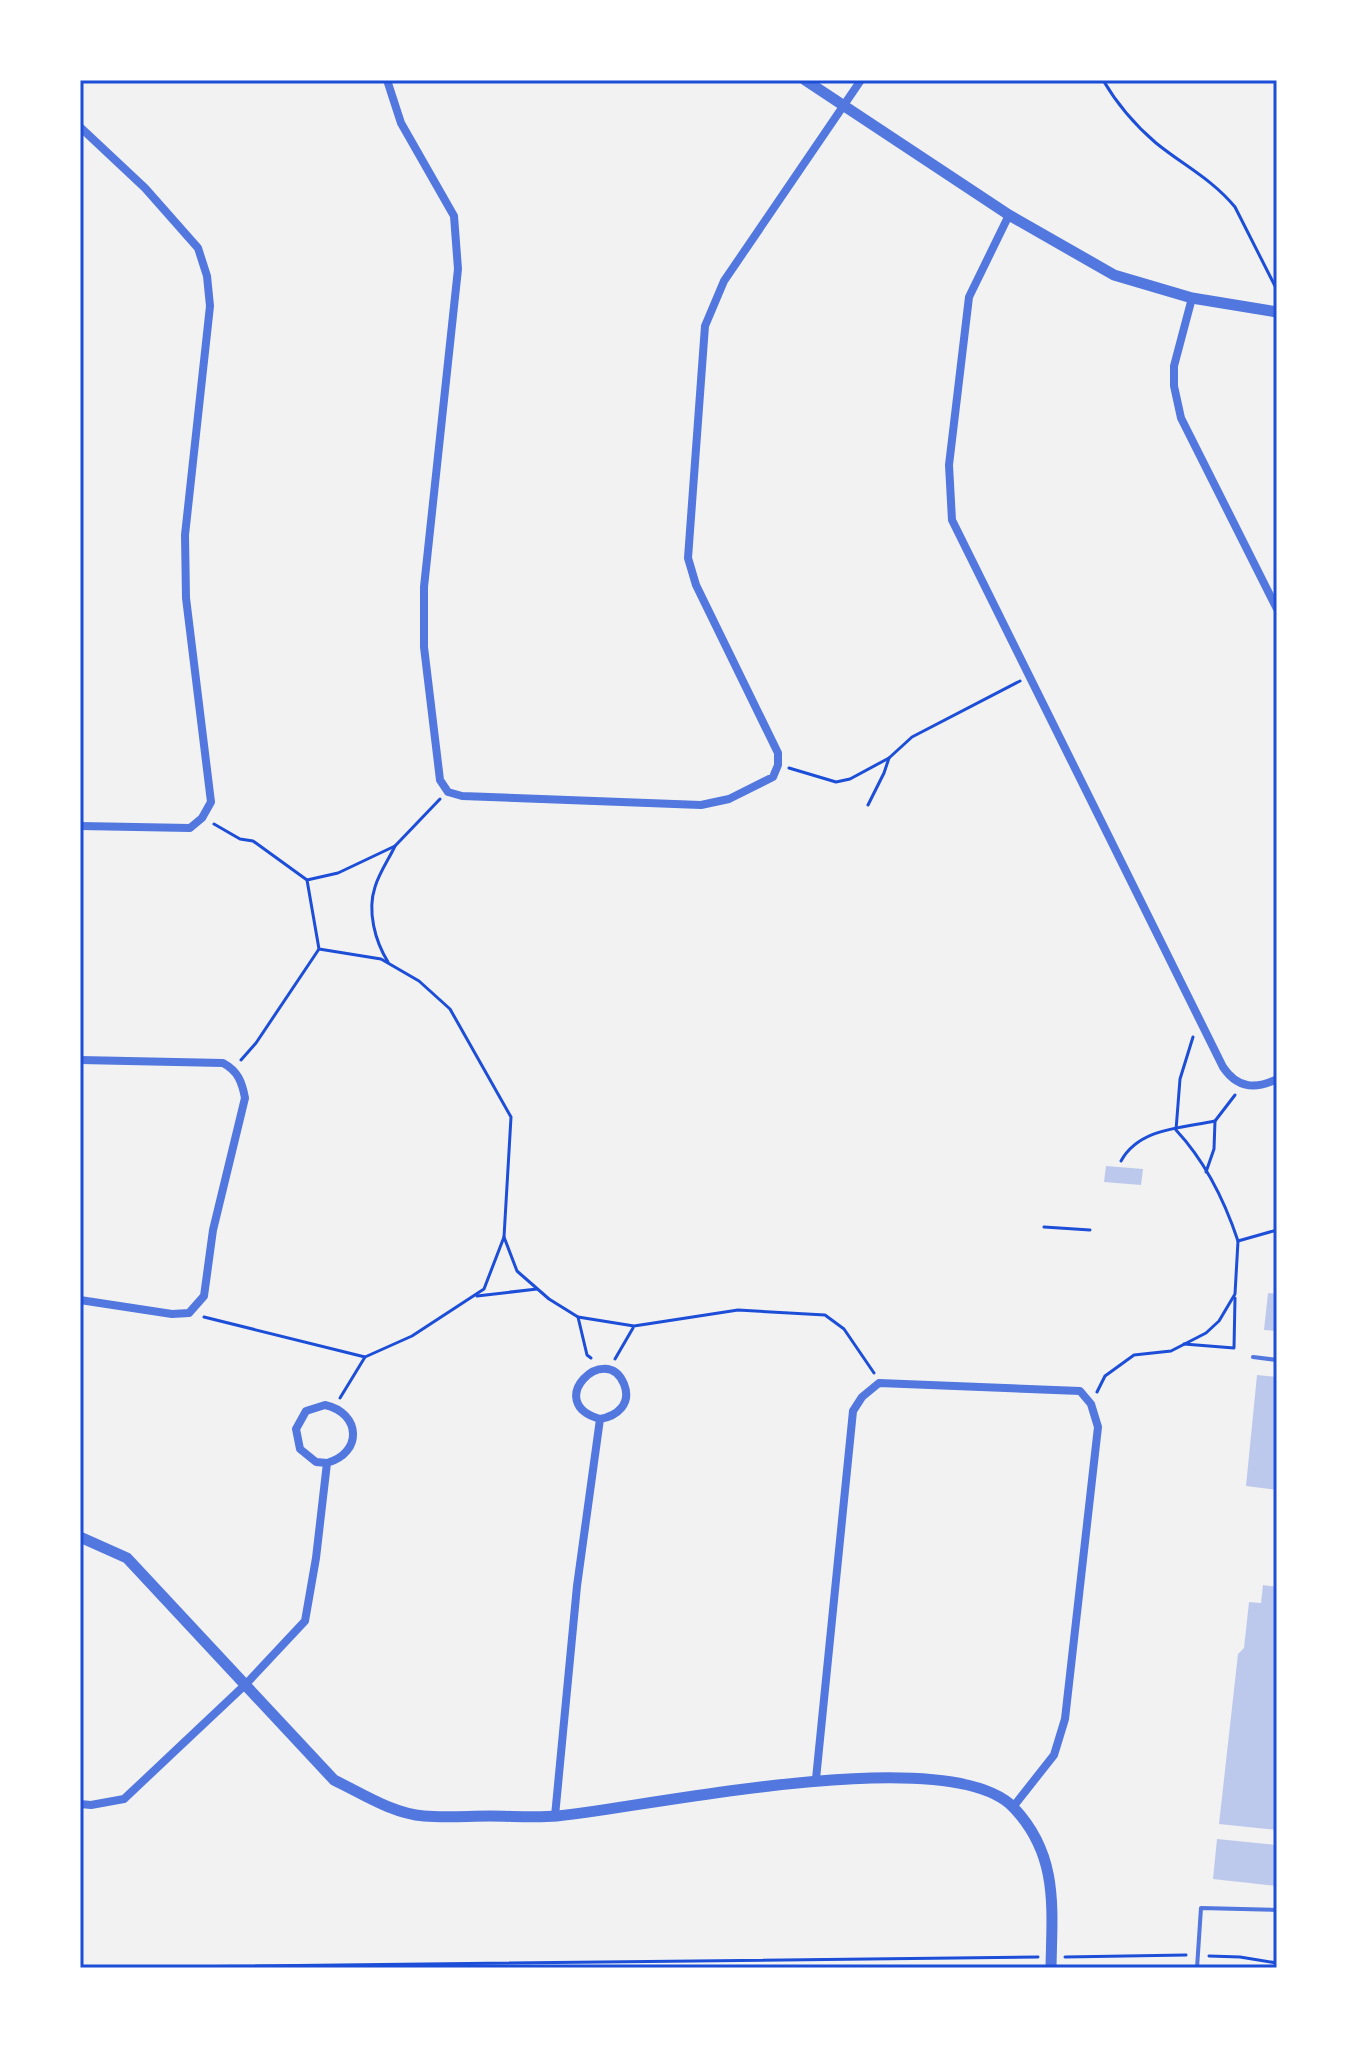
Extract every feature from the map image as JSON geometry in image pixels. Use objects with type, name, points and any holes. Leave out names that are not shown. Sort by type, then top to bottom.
[{"type":"street","points":[[387,80],[401,123],[454,216],[458,269],[424,587],[424,647],[440,780],[448,792],[462,796],[701,805],[729,799],[773,777],[778,765],[778,753],[696,585],[688,558],[705,326],[724,281],[861,80]]},
{"type":"street","points":[[805,80],[1009,215],[1114,275],[1192,298],[1277,312]]},
{"type":"street","points":[[80,127],[145,188],[198,248],[207,276],[210,306],[185,535],[186,598],[211,802],[202,818],[190,828],[80,826]]},
{"type":"street","points":[[1009,215],[969,297],[949,465],[952,520],[1225,1072],[1242,1085],[1258,1086],[1277,1079]]},
{"type":"street","points":[[1192,298],[1174,366],[1174,386],[1181,418],[1277,609]]},
{"type":"street","points":[[80,1060],[223,1063],[233,1068],[242,1082],[245,1098],[213,1230],[204,1296],[189,1313],[172,1314],[80,1300]]},
{"type":"street","points":[[605,1369],[616,1374],[624,1384],[626,1397],[622,1408],[613,1417],[600,1419],[583,1411],[576,1392],[586,1374],[605,1369]]},
{"type":"street","points":[[816,1779],[853,1411],[862,1397],[879,1383],[1080,1391],[1091,1404],[1098,1427],[1065,1719],[1054,1755],[1013,1807]]},
{"type":"street","points":[[315,1406],[336,1407],[350,1420],[353,1438],[344,1455],[327,1463],[316,1462],[300,1449],[296,1429],[299,1419],[315,1406]]},
{"type":"street","points":[[555,1816],[577,1586],[600,1419]]},
{"type":"street","points":[[80,1804],[124,1799],[246,1684],[305,1621],[327,1463]]},
{"type":"street","points":[[80,1537],[127,1558],[334,1780],[379,1802],[421,1816],[555,1816],[816,1779],[948,1780],[985,1789],[1013,1807],[1041,1846],[1051,1882],[1051,1968]]},
{"type":"lane","points":[[1253,1357],[1277,1360]]},
{"type":"lane","points":[[1197,1968],[1201,1908],[1277,1910]]},
{"type":"path","points":[[1103,80],[1143,131],[1208,179],[1235,207],[1277,290]]},
{"type":"path","points":[[868,805],[889,758],[899,746],[1029,676]]},
{"type":"path","points":[[778,765],[836,782],[850,779],[889,758]]},
{"type":"path","points":[[388,963],[373,926],[374,888],[395,846],[448,792]]},
{"type":"path","points":[[202,818],[240,839],[253,841],[307,880],[319,949],[256,1043],[233,1068]]},
{"type":"path","points":[[307,880],[338,873],[395,846]]},
{"type":"path","points":[[319,949],[381,959],[419,981],[450,1009],[511,1117],[504,1237],[484,1289],[412,1336],[365,1357],[336,1407]]},
{"type":"path","points":[[1183,1344],[1234,1348],[1238,1241],[1231,1219],[1192,1147],[1176,1130],[1180,1079],[1198,1018]]},
{"type":"path","points":[[1206,1173],[1214,1149],[1215,1121],[1242,1085]]},
{"type":"path","points":[[1121,1161],[1129,1146],[1143,1136],[1215,1121]]},
{"type":"path","points":[[1044,1227],[1090,1230]]},
{"type":"path","points":[[1238,1241],[1277,1230]]},
{"type":"path","points":[[504,1237],[517,1271],[578,1317],[634,1326],[738,1310],[825,1315],[854,1341],[879,1383]]},
{"type":"path","points":[[473,1296],[537,1289]]},
{"type":"path","points":[[1091,1404],[1105,1376],[1134,1355],[1171,1351],[1206,1333],[1219,1321],[1235,1294]]},
{"type":"path","points":[[189,1313],[365,1357]]},
{"type":"path","points":[[578,1317],[587,1355],[605,1369],[616,1358],[634,1326]]},
{"type":"path","points":[[1071,1956],[1198,1955],[1277,1963]]},
{"type":"path","points":[[80,1968],[1027,1957]]},
{"type":"building","points":[[1106,1166],[1143,1169],[1141,1185],[1104,1182]]},
{"type":"building","points":[[1268,1293],[1277,1294],[1277,1331],[1264,1330]]},
{"type":"building","points":[[1257,1375],[1277,1377],[1277,1490],[1246,1486]]},
{"type":"building","points":[[1263,1585],[1277,1587],[1277,1830],[1219,1824],[1238,1654],[1244,1648],[1249,1602],[1261,1603]]},
{"type":"building","points":[[1217,1839],[1277,1845],[1277,1886],[1213,1879]]}]
